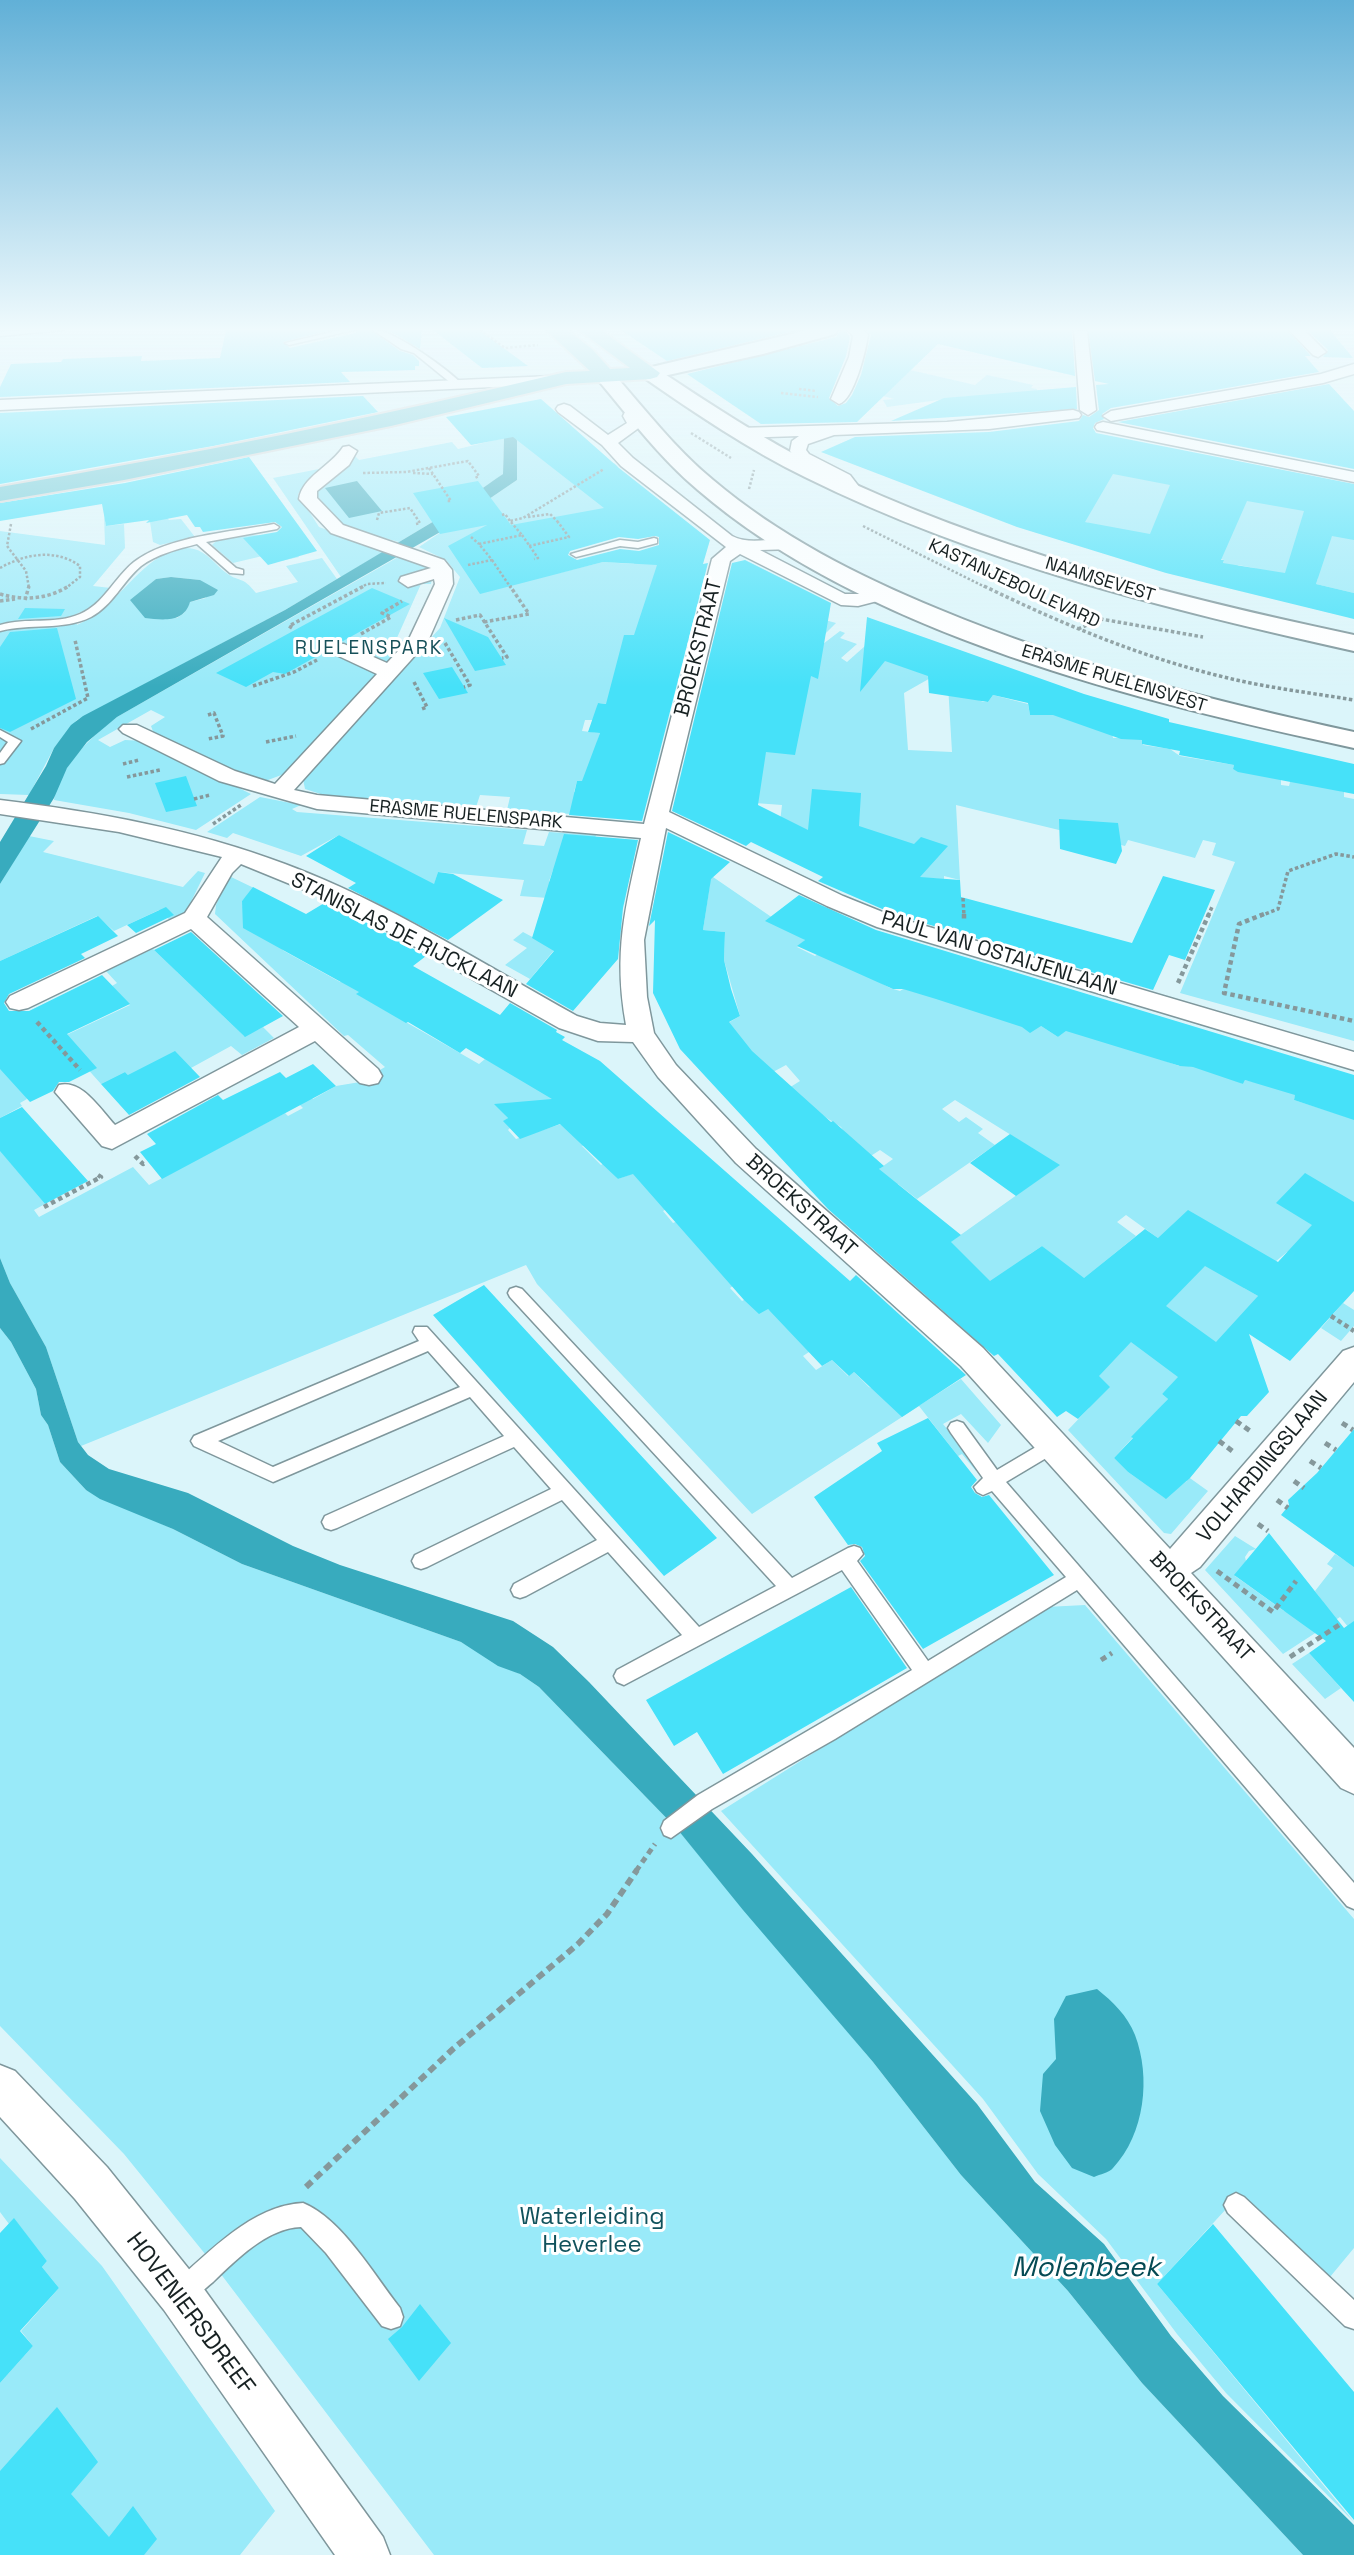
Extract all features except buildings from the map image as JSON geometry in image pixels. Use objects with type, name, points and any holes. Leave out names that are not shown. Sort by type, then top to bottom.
[{"type":"main road","points":[[0,494],[124,473],[232,449]]},
{"type":"main road","name":"ERASME RUELENSVEST","points":[[671,449],[706,485],[789,545],[882,594],[999,643],[1087,673],[1252,718],[1354,740]]},
{"type":"main road","name":"NAAMSEVEST","points":[[770,449],[853,492],[938,526],[1118,587],[1263,624],[1354,643]]},
{"type":"street","points":[[615,449],[703,528],[739,548],[841,599],[859,600],[882,594]]},
{"type":"street","name":"NAAMSEVEST","points":[[798,449],[805,459],[844,479],[851,485],[853,492]]},
{"type":"street","points":[[1229,449],[1354,477]]},
{"type":"street","points":[[272,791],[418,641],[432,621],[444,584],[443,570],[434,562],[331,525],[307,496],[309,489],[343,461],[349,451]]},
{"type":"street","points":[[739,548],[789,545]]},
{"type":"street","name":"BROEKSTRAAT","points":[[739,548],[721,559],[656,823],[632,940],[634,997],[641,1034],[667,1071],[746,1156],[972,1357],[1052,1446],[1179,1561],[1354,1775]]},
{"type":"street","points":[[408,581],[443,570]]},
{"type":"street","points":[[337,648],[396,665]]},
{"type":"street","name":"ERASME RUELENSPARK","points":[[130,729],[227,776],[317,802],[656,823]]},
{"type":"street","name":"STANISLAS DE RIJCKLAAN","points":[[4,807],[108,823],[237,855],[345,901],[569,1022],[598,1032],[641,1034]]},
{"type":"street","name":"PAUL VAN OSTAIJENLAAN","points":[[656,823],[877,919],[1354,1061]]},
{"type":"street","points":[[19,1002],[194,918],[223,869],[237,855]]},
{"type":"street","points":[[194,918],[369,1076]]},
{"type":"street","points":[[68,1092],[112,1139],[315,1030]]},
{"type":"street","name":"VOLHARDINGSLAAN","points":[[1179,1561],[1354,1360]]},
{"type":"street","name":"HOVENIERSDREEF","points":[[0,2086],[91,2183],[180,2294],[365,2555]]},
{"type":"lane","points":[[0,628],[17,621],[71,621],[87,616],[105,603],[139,563],[158,553],[274,527]]},
{"type":"lane","points":[[576,554],[620,543],[638,545],[654,541]]},
{"type":"lane","points":[[200,542],[233,571],[240,572]]},
{"type":"lane","points":[[0,733],[15,741],[0,761]]},
{"type":"lane","points":[[516,1293],[790,1588]]},
{"type":"lane","points":[[472,1389],[273,1475],[200,1441],[426,1338],[696,1637]]},
{"type":"lane","points":[[957,1428],[988,1484],[1079,1579],[1354,1899]]},
{"type":"lane","points":[[331,1522],[517,1438]]},
{"type":"lane","points":[[988,1484],[1052,1446]]},
{"type":"lane","points":[[421,1561],[564,1491]]},
{"type":"lane","points":[[520,1590],[610,1542]]},
{"type":"lane","points":[[624,1676],[850,1556],[925,1672]]},
{"type":"lane","points":[[671,1828],[705,1802],[1079,1579]]},
{"type":"lane","points":[[1236,2205],[1354,2317]]},
{"type":"lane","points":[[180,2294],[267,2226],[288,2216],[302,2215],[310,2218],[391,2318]]},
{"type":"path","points":[[718,449],[733,459]]},
{"type":"path","points":[[405,472],[468,461],[480,476],[475,478]]},
{"type":"path","points":[[523,518],[605,469],[627,462]]},
{"type":"path","points":[[743,465],[754,470],[751,482]]},
{"type":"path","points":[[429,468],[452,500],[446,502]]},
{"type":"path","points":[[468,469],[473,468]]},
{"type":"path","points":[[327,474],[405,472],[433,475]]},
{"type":"path","points":[[441,493],[446,492]]},
{"type":"path","points":[[352,534],[378,519],[379,513],[410,508],[420,523],[416,524]]},
{"type":"path","points":[[502,515],[505,514],[522,535],[538,558],[534,559]]},
{"type":"path","points":[[510,522],[550,514],[569,537],[529,548]]},
{"type":"path","name":"KASTANJEBOULEVARD","points":[[852,520],[1012,601],[1125,647],[1228,678],[1354,700]]},
{"type":"path","points":[[11,524],[7,546],[15,561],[28,572],[31,582],[21,606]]},
{"type":"path","points":[[479,545],[522,535]]},
{"type":"path","points":[[471,537],[474,537],[492,560],[500,576],[529,614],[484,624]]},
{"type":"path","points":[[0,568],[15,561],[46,555],[60,556],[80,566],[80,577],[68,588],[48,595],[0,601]]},
{"type":"path","points":[[443,570],[492,560]]},
{"type":"path","points":[[292,628],[289,626],[367,584],[408,581]]},
{"type":"path","points":[[0,594],[26,598]]},
{"type":"path","points":[[464,687],[470,685],[432,621],[480,615],[507,657],[502,658]]},
{"type":"path","points":[[1077,629],[1101,620],[1203,637]]},
{"type":"path","points":[[12,739],[88,698],[71,621]]},
{"type":"path","points":[[487,635],[492,634]]},
{"type":"path","points":[[495,648],[501,647]]},
{"type":"path","points":[[396,665],[421,697],[427,708],[422,709]]},
{"type":"path","points":[[456,674],[462,672]]},
{"type":"path","points":[[416,698],[421,697]]},
{"type":"path","points":[[212,726],[219,725]]},
{"type":"path","points":[[187,841],[272,791]]},
{"type":"path","points":[[1354,857],[1336,854],[1288,872],[1278,909],[1239,925],[1224,993],[1354,1021]]},
{"type":"path","points":[[1169,1005],[1212,907]]},
{"type":"path","points":[[19,1002],[86,1077],[64,1088],[68,1092]]},
{"type":"path","points":[[135,1156],[143,1164],[148,1162]]},
{"type":"path","points":[[44,1207],[101,1177],[98,1175]]},
{"type":"path","points":[[1331,1316],[1354,1331]]},
{"type":"path","points":[[1179,1561],[1251,1592],[1273,1612],[1296,1581]]},
{"type":"path","points":[[1287,1659],[1326,1637],[1342,1623]]},
{"type":"path","points":[[267,2226],[453,2049],[579,1944],[607,1914],[650,1850],[671,1828]]},
{"type":"green space","points":[[415,449],[504,449],[503,474],[446,514],[399,542],[347,528],[336,520],[316,494],[317,489],[354,455],[359,460]]},
{"type":"green space","points":[[516,449],[540,449],[585,472],[614,463],[619,467],[616,466],[605,507],[570,545],[559,573],[603,562],[634,564],[636,559],[650,560],[667,571],[654,572],[661,573],[616,705],[598,703],[594,720],[585,720],[582,731],[600,733],[597,742],[601,783],[577,781],[574,792],[588,793],[587,815],[507,810],[510,797],[480,795],[476,807],[327,796],[305,789],[303,779],[440,628],[460,577],[446,560],[419,547],[517,480]]},
{"type":"green space","points":[[999,454],[1354,505],[1354,593],[1316,584],[1318,578],[1286,572],[1283,579],[1254,568],[1238,565],[1236,570],[1222,567],[1224,560],[1085,522]]},
{"type":"green space","points":[[324,468],[298,494],[319,527],[362,542],[361,545],[385,551],[341,577],[273,478]]},
{"type":"green space","points":[[159,507],[169,520],[181,519],[195,537],[160,545],[153,542],[148,508]]},
{"type":"green space","points":[[104,514],[106,526],[124,524],[125,548],[93,586],[111,588],[94,606],[74,615],[77,625],[102,609],[147,566],[182,548],[203,553],[225,572],[244,581],[256,593],[298,582],[286,566],[322,558],[337,579],[285,610],[77,720],[54,748],[29,795],[0,794],[0,531],[105,545]],"holes":[[[171,577],[200,580],[206,598],[190,602],[184,613],[177,618],[131,600],[156,579]]]},
{"type":"green space","points":[[251,535],[285,536],[299,557],[281,561],[275,553],[233,563],[212,545],[216,541]]},
{"type":"green space","points":[[400,556],[425,566],[432,576],[431,584],[421,584],[396,640],[413,641],[284,774],[268,780],[247,780],[154,734],[151,726],[165,717],[151,710],[98,740],[110,747],[125,740],[144,741],[251,794],[196,830],[129,813],[54,800],[62,776],[77,754],[117,717]]},
{"type":"green space","points":[[825,620],[836,623],[817,642],[823,644],[840,631],[845,633],[840,638],[857,644],[841,658],[847,662],[865,646],[885,660],[948,668],[904,693],[908,750],[952,752],[948,685],[983,702],[988,702],[993,695],[1028,704],[1030,715],[1048,715],[1048,712],[1112,732],[1113,738],[1118,738],[1119,730],[1142,740],[1143,745],[1170,749],[1180,756],[1234,765],[1233,769],[1281,779],[1281,785],[1289,786],[1291,778],[1344,792],[1344,797],[1354,799],[1354,1041],[1180,993],[1235,862],[1212,855],[1216,843],[1203,840],[1195,858],[1128,840],[1125,846],[956,805],[960,880],[944,876],[944,879],[917,878],[809,831],[780,822],[782,805],[728,801]]},
{"type":"green space","points":[[260,797],[301,805],[292,809],[297,812],[527,830],[523,844],[544,846],[549,832],[596,835],[589,861],[572,871],[553,870],[549,881],[562,899],[520,896],[524,880],[438,872],[434,885],[339,835],[301,856],[233,833],[227,838],[207,832]]},
{"type":"green space","points":[[29,836],[54,841],[43,852],[183,887],[198,871],[205,873],[185,914],[171,921],[159,910],[114,931],[97,916],[0,961],[0,884]]},
{"type":"green space","points":[[229,876],[254,888],[242,901],[244,914],[284,951],[340,982],[383,952],[401,962],[357,994],[479,1064],[485,1059],[567,1105],[495,1104],[508,1118],[504,1121],[516,1139],[576,1119],[594,1141],[582,1146],[601,1165],[604,1163],[618,1179],[648,1168],[682,1201],[663,1211],[673,1223],[692,1215],[739,1282],[730,1288],[742,1301],[746,1299],[768,1309],[815,1348],[803,1356],[816,1370],[832,1360],[848,1376],[854,1372],[869,1387],[920,1405],[961,1379],[1001,1425],[988,1443],[961,1414],[943,1424],[976,1464],[976,1471],[962,1454],[958,1456],[919,1406],[752,1514],[537,1284],[526,1265],[81,1446],[46,1347],[10,1283],[0,1258],[0,1150],[45,1204],[34,1210],[39,1217],[133,1167],[149,1185],[285,1113],[288,1116],[303,1108],[297,1102],[309,1095],[313,1099],[336,1086],[372,1080],[373,1074],[385,1067],[348,1035],[344,1036],[215,914],[216,905]]},
{"type":"green space","points":[[713,877],[805,940],[797,947],[815,956],[822,951],[890,988],[900,991],[909,985],[1041,1026],[1058,1037],[1071,1027],[1179,1066],[1181,1064],[1192,1067],[1196,1061],[1243,1084],[1245,1080],[1296,1092],[1294,1100],[1350,1118],[1354,1115],[1354,1202],[1298,1257],[1287,1252],[1244,1288],[1258,1296],[1252,1309],[1162,1394],[1168,1399],[1114,1458],[1128,1472],[1165,1498],[1187,1481],[1187,1476],[1208,1491],[1171,1534],[1164,1533],[1068,1430],[1089,1408],[1095,1378],[1201,1269],[1126,1215],[1117,1222],[1136,1236],[1083,1279],[1042,1246],[1030,1254],[1000,1292],[945,1246],[1059,1165],[955,1100],[942,1109],[959,1122],[966,1117],[983,1129],[978,1133],[995,1145],[917,1199],[898,1184],[858,1184],[893,1159],[880,1150],[863,1161],[841,1127],[784,1091],[800,1081],[786,1065],[773,1072],[723,1026],[740,1016],[724,960],[725,932],[703,930],[710,884],[704,880]]},
{"type":"green space","points":[[523,932],[555,949],[530,979],[505,965],[527,948],[513,940]]},
{"type":"green space","points":[[153,949],[244,1036],[263,1027],[274,1038],[242,1055],[231,1046],[191,1068],[131,1078],[125,1072],[101,1084],[60,1038],[130,1005],[112,986],[117,983],[105,970]]},
{"type":"green space","points":[[0,1047],[27,1099],[20,1103],[22,1106],[0,1118]]},
{"type":"green space","points":[[1343,1303],[1354,1310],[1354,1326],[1341,1341],[1321,1328]]},
{"type":"green space","name":"Waterleiding Heverlee","points":[[0,1328],[11,1342],[36,1389],[41,1415],[48,1425],[60,1462],[86,1490],[242,1564],[461,1642],[539,1687],[678,1830],[873,2062],[961,2175],[1068,2291],[1142,2383],[1303,2555],[434,2555],[214,2265],[124,2154],[0,2026]]},
{"type":"green space","points":[[1235,1536],[1256,1549],[1249,1551],[1245,1557],[1246,1561],[1235,1576],[1284,1611],[1314,1614],[1323,1602],[1315,1591],[1333,1568],[1327,1564],[1335,1554],[1346,1561],[1354,1549],[1354,1624],[1349,1628],[1340,1617],[1283,1654],[1205,1570]]},
{"type":"green space","points":[[1085,1605],[1354,1919],[1354,2248],[1325,2283],[1239,2195],[1157,2284],[1354,2522],[1226,2393],[1177,2334],[1106,2239],[1038,2174],[983,2099],[721,1811],[1046,1607]]},
{"type":"green space","points":[[1309,1653],[1341,1688],[1325,1699],[1292,1664]]},
{"type":"green space","points":[[0,2158],[102,2266],[275,2511],[240,2555],[0,2555],[0,2383],[33,2346],[21,2331],[59,2288],[42,2267],[47,2261],[14,2219],[9,2224],[0,2212]]},
{"type":"water","points":[[504,449],[517,449],[517,480],[442,531],[117,717],[87,742],[67,768],[54,798],[0,884],[0,842],[54,748],[71,725],[83,716],[285,610],[446,514],[503,474]]},
{"type":"water","points":[[357,481],[382,511],[349,518],[325,488]]},
{"type":"water","points":[[171,577],[200,580],[218,590],[214,595],[190,602],[178,617],[145,618],[130,600],[156,579]]},
{"type":"water","name":"Molenbeek","points":[[0,1258],[10,1283],[46,1347],[78,1442],[88,1455],[109,1469],[188,1493],[293,1546],[340,1565],[513,1621],[553,1647],[752,1854],[977,2104],[1035,2182],[1104,2244],[1171,2336],[1223,2396],[1354,2525],[1354,2555],[1303,2555],[1142,2383],[1068,2291],[961,2175],[873,2062],[678,1830],[539,1687],[520,1674],[498,1666],[461,1642],[242,1564],[173,1529],[100,1499],[86,1490],[60,1462],[48,1425],[41,1415],[36,1389],[11,1342],[0,1328]]},
{"type":"water","points":[[1097,1989],[1119,2009],[1132,2028],[1140,2051],[1144,2087],[1138,2122],[1124,2154],[1111,2170],[1094,2177],[1072,2168],[1055,2145],[1040,2111],[1043,2074],[1056,2059],[1054,2019],[1066,1996]]},
{"type":"district","name":"RUELENSPARK","points":[[369,649]]}]
